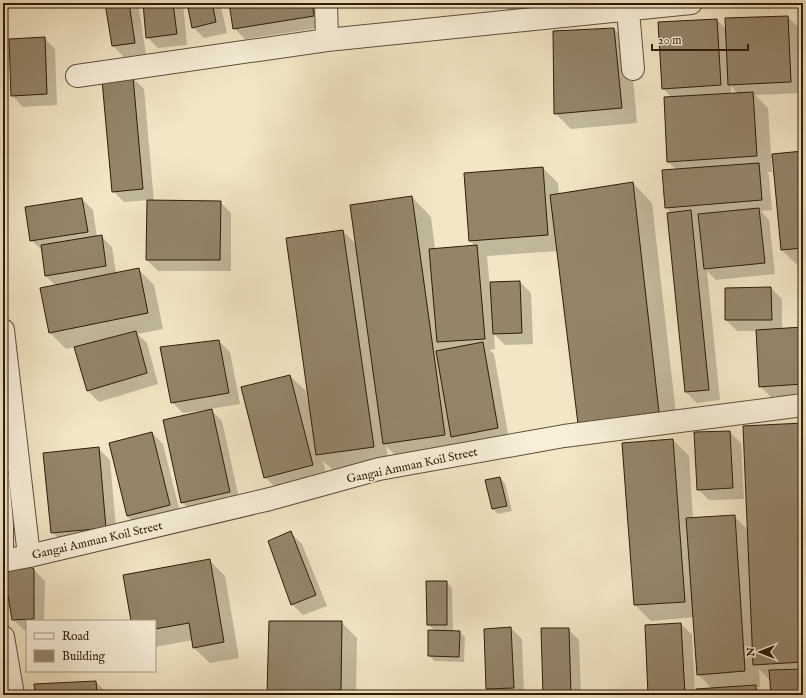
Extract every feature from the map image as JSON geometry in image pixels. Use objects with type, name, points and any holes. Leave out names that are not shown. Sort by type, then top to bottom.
[{"type":"street","points":[[326,3],[327,40]]},
{"type":"street","points":[[77,76],[327,40],[691,3]]},
{"type":"street","points":[[628,10],[633,69]]},
{"type":"street","points":[[3,330],[29,556]]},
{"type":"street","name":"Gangai Amman Koil Street","points":[[5,560],[29,556],[270,499],[379,469],[564,436],[803,405]]},
{"type":"street","points":[[3,637],[13,695]]},
{"type":"lane","points":[[3,478],[7,523],[5,560]]},
{"type":"building","points":[[105,3],[129,3],[135,43],[112,46]]},
{"type":"building","points":[[143,3],[173,3],[177,34],[146,38]]},
{"type":"building","points":[[187,3],[212,3],[216,22],[192,28]]},
{"type":"building","points":[[229,3],[312,3],[314,16],[233,29]]},
{"type":"building","points":[[788,16],[791,82],[728,85],[725,18]]},
{"type":"building","points":[[717,19],[721,85],[662,89],[658,22]]},
{"type":"building","points":[[614,28],[622,108],[554,114],[553,31]]},
{"type":"building","points":[[45,37],[47,94],[11,96],[9,39]]},
{"type":"building","points":[[133,77],[143,189],[112,192],[102,80]]},
{"type":"building","points":[[753,92],[757,156],[667,162],[664,97]]},
{"type":"building","points":[[803,151],[803,248],[781,250],[772,154]]},
{"type":"building","points":[[759,163],[762,200],[665,208],[662,170]]},
{"type":"building","points":[[543,167],[548,235],[469,241],[464,173]]},
{"type":"building","points":[[633,182],[659,412],[578,424],[550,195]]},
{"type":"building","points":[[412,196],[445,435],[383,444],[350,205]]},
{"type":"building","points":[[82,198],[88,232],[30,241],[25,207]]},
{"type":"building","points":[[147,200],[221,201],[220,260],[146,260]]},
{"type":"building","points":[[759,208],[765,263],[704,269],[698,214]]},
{"type":"building","points":[[691,210],[709,390],[685,392],[667,213]]},
{"type":"building","points":[[343,230],[374,447],[316,455],[286,238]]},
{"type":"building","points":[[102,235],[106,266],[45,276],[41,245]]},
{"type":"building","points":[[477,245],[485,339],[437,342],[429,249]]},
{"type":"building","points":[[139,268],[148,313],[49,333],[40,288]]},
{"type":"building","points":[[520,281],[522,333],[493,334],[490,282]]},
{"type":"building","points":[[771,287],[772,320],[725,320],[725,288]]},
{"type":"building","points":[[803,327],[803,384],[759,387],[756,330]]},
{"type":"building","points":[[136,331],[147,373],[87,391],[74,347]]},
{"type":"building","points":[[219,340],[229,393],[171,403],[160,347]]},
{"type":"building","points":[[483,342],[498,428],[451,437],[436,351]]},
{"type":"building","points":[[290,375],[313,465],[264,478],[241,387]]},
{"type":"building","points":[[212,409],[230,492],[181,503],[163,420]]},
{"type":"building","points":[[803,423],[803,662],[753,665],[743,426]]},
{"type":"building","points":[[730,431],[733,488],[697,490],[694,432]]},
{"type":"building","points":[[152,432],[170,505],[127,516],[109,443]]},
{"type":"building","points":[[673,439],[685,602],[634,605],[622,443]]},
{"type":"building","points":[[99,447],[106,528],[51,533],[43,453]]},
{"type":"building","points":[[500,477],[507,506],[492,509],[485,480]]},
{"type":"building","points":[[735,515],[745,671],[697,675],[686,518]]},
{"type":"building","points":[[291,531],[316,595],[291,605],[268,541]]},
{"type":"building","points":[[210,559],[224,642],[193,648],[189,623],[156,629],[156,620],[131,620],[123,575]]},
{"type":"building","points":[[14,565],[28,566],[34,569],[34,619],[12,620],[4,572]]},
{"type":"building","points":[[426,581],[447,581],[447,625],[427,625]]},
{"type":"building","points":[[269,621],[342,621],[341,690],[267,693]]},
{"type":"building","points":[[681,623],[685,695],[648,695],[645,625]]},
{"type":"building","points":[[511,627],[514,688],[486,689],[484,629]]},
{"type":"building","points":[[541,628],[569,628],[571,695],[543,695]]},
{"type":"building","points":[[428,630],[460,631],[459,657],[428,656]]},
{"type":"building","points":[[803,669],[803,695],[771,695],[769,670]]},
{"type":"building","points":[[96,681],[97,695],[35,695],[34,684]]},
{"type":"building","points":[[756,685],[756,695],[696,695],[696,689]]}]
